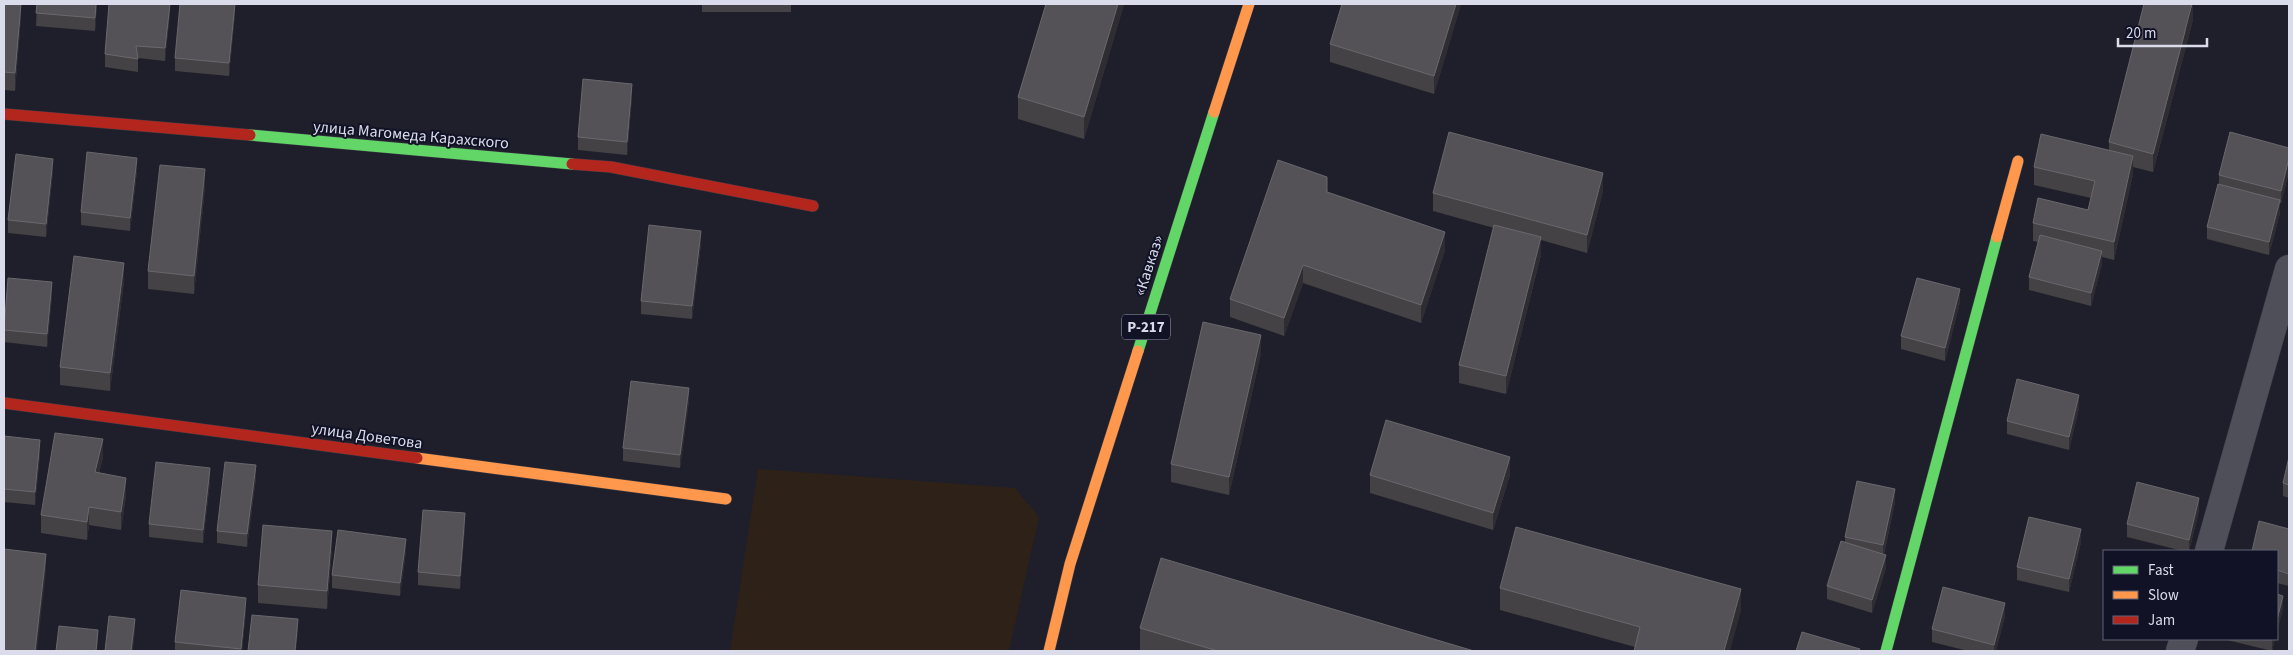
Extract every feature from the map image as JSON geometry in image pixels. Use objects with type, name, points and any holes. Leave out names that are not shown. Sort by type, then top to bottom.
[{"type":"main road","name":"«Кавказ»","points":[[1049,651],[1070,564],[1248,4]]},
{"type":"main road","name":"улица Магомеда Карахского","points":[[4,114],[611,167],[813,206]]},
{"type":"main road","points":[[1886,651],[2018,161]]},
{"type":"main road","name":"улица Доветова","points":[[4,403],[726,499]]},
{"type":"street","points":[[2209,550],[2289,269]]},
{"type":"shaded area","points":[[758,469],[1015,488],[1039,517],[1009,651],[730,651]]},
{"type":"building","points":[[4,4],[21,4],[15,73],[4,72]]},
{"type":"building","points":[[37,4],[96,4],[95,18],[36,13]]},
{"type":"building","points":[[109,4],[170,4],[165,48],[136,46],[138,59],[105,54]]},
{"type":"building","points":[[180,4],[235,4],[229,63],[175,58]]},
{"type":"building","points":[[1046,4],[1118,4],[1084,117],[1018,97]]},
{"type":"building","points":[[1342,4],[1456,4],[1434,76],[1330,44]]},
{"type":"building","points":[[2144,4],[2192,4],[2153,154],[2109,142]]},
{"type":"building","points":[[583,79],[632,84],[627,142],[578,137]]},
{"type":"building","points":[[1449,132],[1603,173],[1587,235],[1433,193]]},
{"type":"building","points":[[2230,132],[2289,148],[2289,158],[2281,191],[2219,175]]},
{"type":"building","points":[[2041,134],[2133,156],[2114,242],[2033,223],[2038,198],[2088,210],[2095,181],[2034,167]]},
{"type":"building","points":[[87,152],[137,158],[130,218],[81,212]]},
{"type":"building","points":[[16,154],[53,159],[46,224],[8,220]]},
{"type":"building","points":[[1278,160],[1327,177],[1327,192],[1445,232],[1421,305],[1303,265],[1284,318],[1230,299]]},
{"type":"building","points":[[160,165],[205,169],[194,276],[148,271]]},
{"type":"building","points":[[2218,184],[2280,200],[2269,242],[2207,227]]},
{"type":"building","points":[[649,225],[701,231],[692,306],[641,301]]},
{"type":"building","points":[[1494,225],[1541,237],[1506,376],[1459,365]]},
{"type":"building","points":[[2040,235],[2102,251],[2091,293],[2029,277]]},
{"type":"building","points":[[74,256],[124,263],[110,373],[60,367]]},
{"type":"building","points":[[8,278],[52,282],[47,334],[4,330]]},
{"type":"building","points":[[1917,278],[1960,289],[1945,348],[1901,336]]},
{"type":"building","points":[[1203,322],[1261,335],[1229,477],[1171,464]]},
{"type":"building","points":[[2017,379],[2079,395],[2069,437],[2007,421]]},
{"type":"building","points":[[631,381],[689,388],[680,455],[623,448]]},
{"type":"building","points":[[1386,420],[1510,457],[1493,513],[1370,475]]},
{"type":"building","points":[[55,433],[103,439],[95,472],[126,478],[121,512],[89,507],[87,522],[41,515]]},
{"type":"building","points":[[4,436],[40,440],[35,492],[4,489]]},
{"type":"building","points":[[2289,457],[2289,485],[2283,483]]},
{"type":"building","points":[[156,462],[210,468],[203,530],[149,524]]},
{"type":"building","points":[[225,462],[256,465],[247,534],[217,531]]},
{"type":"building","points":[[1857,481],[1895,489],[1883,545],[1845,537]]},
{"type":"building","points":[[2137,482],[2199,498],[2189,540],[2127,524]]},
{"type":"building","points":[[423,510],[465,513],[460,576],[418,572]]},
{"type":"building","points":[[2029,517],[2081,529],[2069,579],[2017,567]]},
{"type":"building","points":[[2259,521],[2289,529],[2289,574],[2278,570],[2278,550],[2252,550]]},
{"type":"building","points":[[263,525],[332,531],[327,591],[258,585]]},
{"type":"building","points":[[1516,527],[1741,589],[1724,651],[1634,651],[1640,627],[1500,588]]},
{"type":"building","points":[[338,530],[406,539],[400,583],[332,575]]},
{"type":"building","points":[[1841,541],[1886,555],[1872,600],[1827,586]]},
{"type":"building","points":[[4,549],[46,554],[35,651],[4,651]]},
{"type":"building","points":[[1161,558],[1474,651],[1218,651],[1140,628]]},
{"type":"building","points":[[1943,587],[2005,603],[1994,645],[1932,629]]},
{"type":"building","points":[[181,590],[246,598],[241,649],[175,642]]},
{"type":"building","points":[[2278,594],[2283,596],[2278,616]]},
{"type":"building","points":[[252,615],[298,619],[295,651],[248,651]]},
{"type":"building","points":[[109,616],[135,619],[131,651],[105,651]]},
{"type":"building","points":[[59,626],[98,630],[96,651],[56,651]]},
{"type":"building","points":[[1802,632],[1860,649],[1859,651],[1796,651]]},
{"type":"traffic: fast","points":[[1138,351],[1214,112]]},
{"type":"traffic: fast","points":[[250,135],[572,164]]},
{"type":"traffic: fast","points":[[1886,651],[1997,237]]},
{"type":"traffic: slow","points":[[1214,112],[1249,4]]},
{"type":"traffic: slow","points":[[1997,237],[2018,161]]},
{"type":"traffic: slow","points":[[1049,651],[1070,564],[1138,351]]},
{"type":"traffic: slow","points":[[417,458],[726,499]]},
{"type":"traffic: jam","points":[[4,114],[250,135]]},
{"type":"traffic: jam","points":[[572,164],[611,167],[813,206]]},
{"type":"traffic: jam","points":[[4,403],[417,458]]}]
